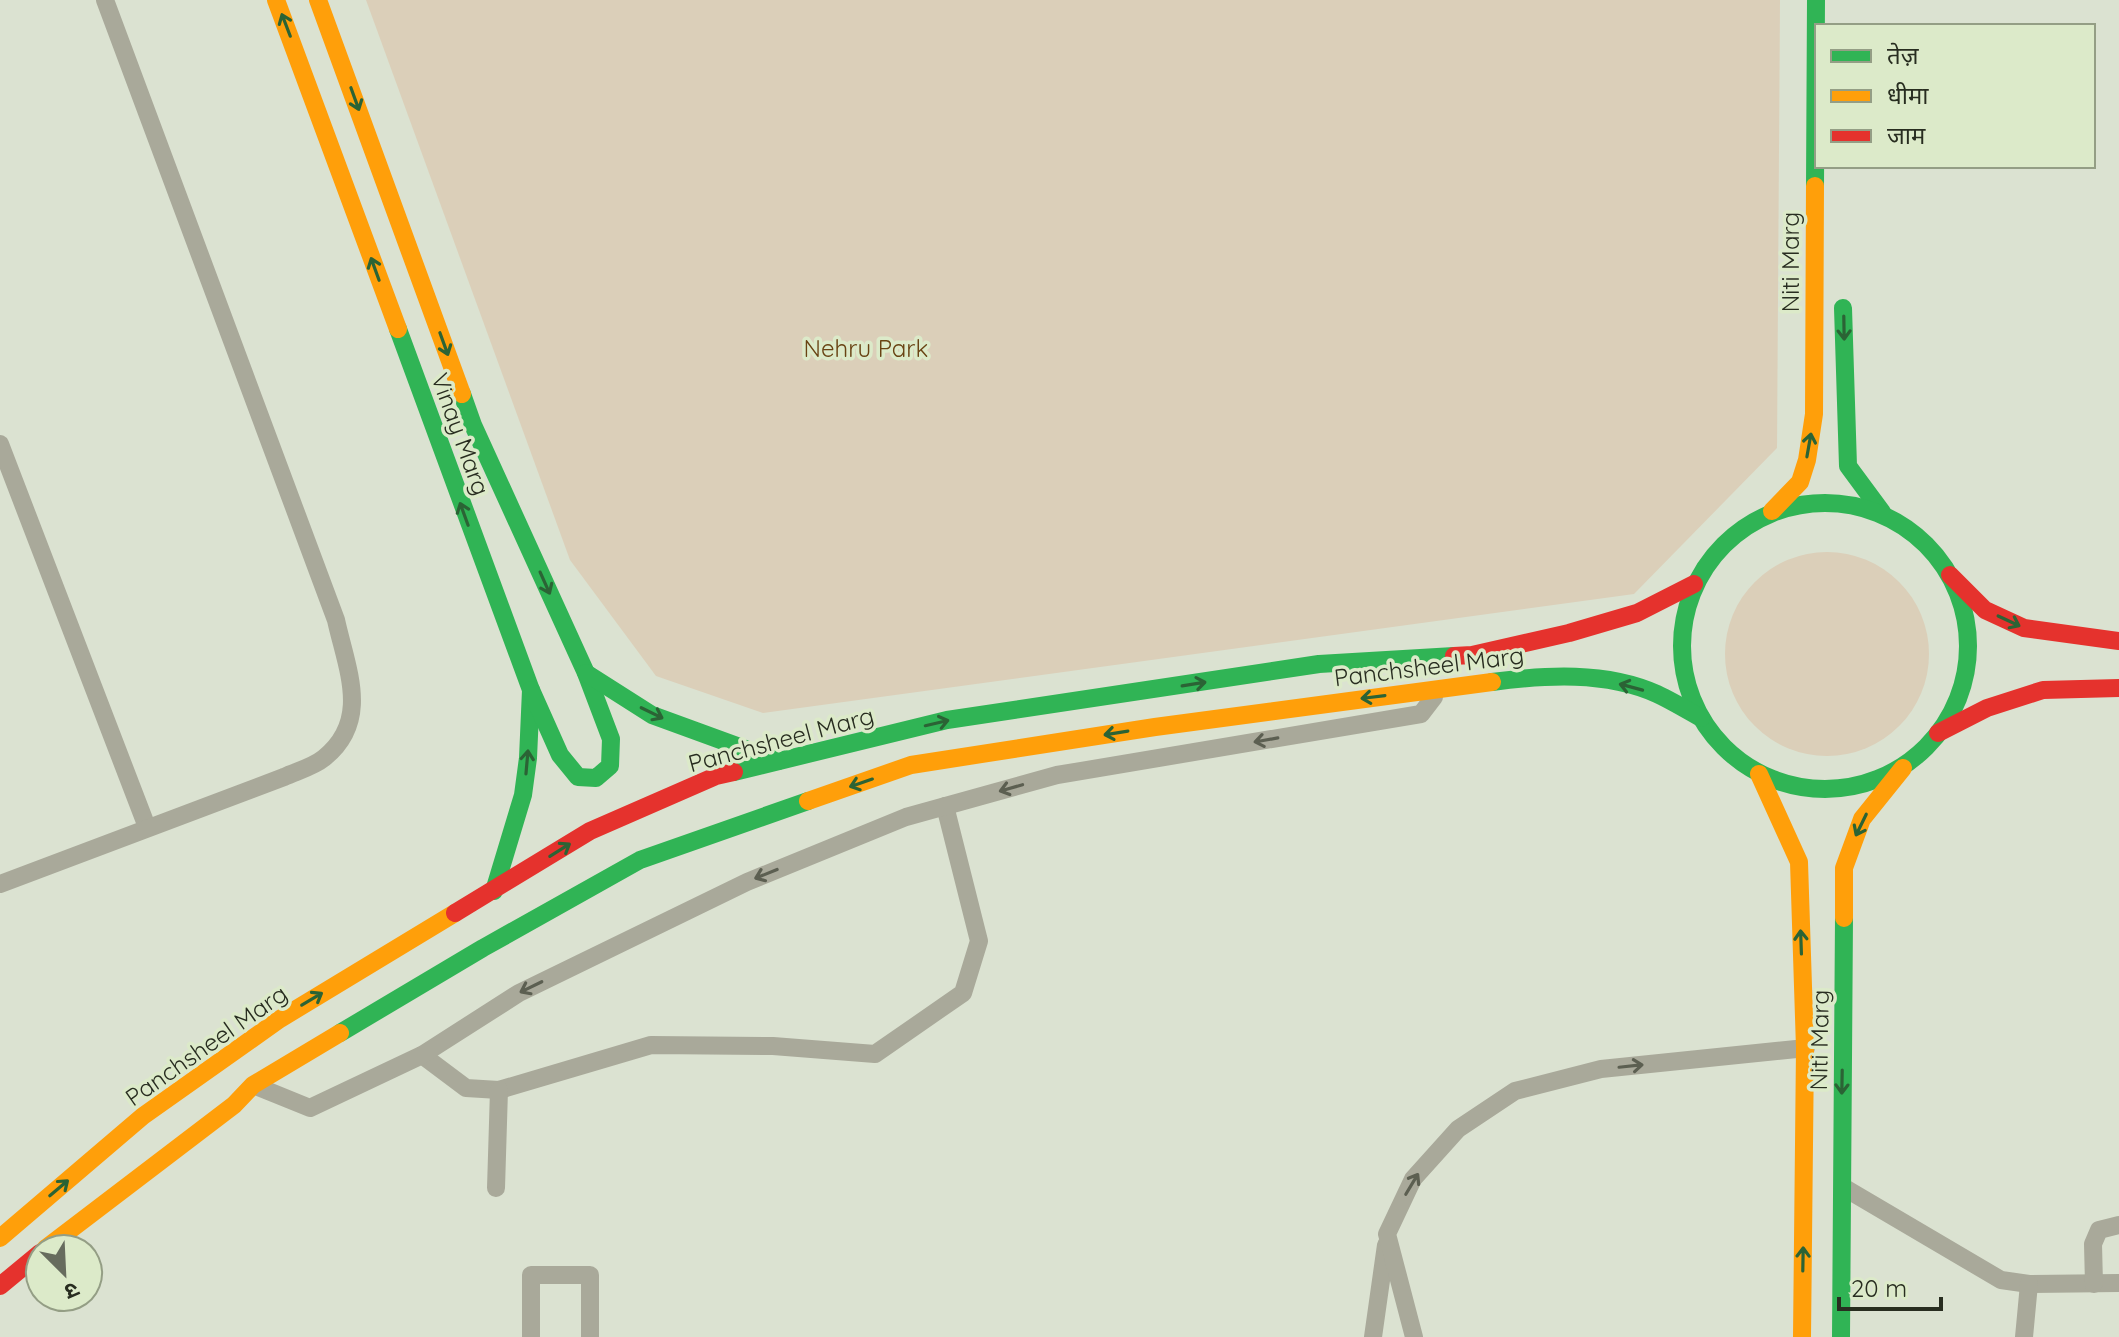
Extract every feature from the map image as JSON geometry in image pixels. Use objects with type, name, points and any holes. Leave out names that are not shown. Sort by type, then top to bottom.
[{"type":"main road","name":"Vinay Marg","points":[[276,0],[531,690],[560,755],[578,777],[596,778],[610,766],[611,739],[586,673],[473,425],[318,0]]},
{"type":"main road","name":"Niti Marg","points":[[1816,0],[1816,24]]},
{"type":"main road","name":"Niti Marg","points":[[1772,511],[1800,482],[1807,460],[1814,414],[1815,168]]},
{"type":"main road","points":[[1843,292],[1848,466],[1882,512],[1928,544],[1948,573],[1960,591],[1970,646],[1959,701],[1928,748],[1907,763],[1881,780],[1826,791],[1767,780],[1719,746],[1688,696],[1680,637],[1694,584],[1726,540],[1772,511],[1826,502],[1882,512]]},
{"type":"main road","points":[[1948,573],[1985,610],[2024,628],[2119,641]]},
{"type":"main road","name":"Panchsheel Marg","points":[[0,1238],[143,1116],[280,1019],[590,831],[716,776],[947,720],[1319,664],[1472,655],[1569,633],[1637,613],[1694,584]]},
{"type":"main road","points":[[586,673],[652,715],[778,761]]},
{"type":"main road","name":"Panchsheel Marg","points":[[66,1233],[234,1105],[253,1085],[483,948],[640,860],[911,765],[1155,727],[1545,675],[1605,680],[1655,693],[1701,718]]},
{"type":"main road","points":[[1938,733],[1987,708],[2043,690],[2119,688]]},
{"type":"main road","name":"Vinay Marg","points":[[494,891],[523,795],[531,690]]},
{"type":"main road","name":"Niti Marg","points":[[1841,1337],[1844,868],[1862,819],[1907,763]]},
{"type":"main road","name":"Niti Marg","points":[[1759,774],[1799,862],[1805,1048],[1802,1337]]},
{"type":"main road","points":[[0,1286],[24,1266]]},
{"type":"lane","points":[[0,884],[322,760],[340,742],[352,719],[353,695],[336,620],[105,0]]},
{"type":"lane","points":[[0,444],[147,827]]},
{"type":"lane","points":[[253,1085],[310,1108],[422,1055],[519,993],[747,882],[906,817],[1057,775],[1421,714],[1441,688]]},
{"type":"lane","points":[[422,1055],[466,1088],[499,1090],[651,1045],[773,1046],[875,1054],[963,993],[979,941],[945,806]]},
{"type":"lane","points":[[1373,1337],[1387,1234],[1413,1179],[1458,1129],[1515,1091],[1601,1069],[1843,1043]]},
{"type":"lane","points":[[496,1188],[499,1090]]},
{"type":"lane","points":[[1841,1186],[2001,1280],[2029,1284],[2119,1283]]},
{"type":"lane","points":[[2094,1284],[2093,1244],[2099,1230],[2119,1225]]},
{"type":"lane","points":[[1387,1234],[1414,1337]]},
{"type":"lane","points":[[531,1337],[531,1275],[590,1275],[590,1337]]},
{"type":"lane","points":[[2024,1337],[2029,1284]]},
{"type":"green space","name":"Nehru Park","points":[[366,0],[1780,0],[1777,448],[1634,594],[763,713],[656,676],[570,560]]},
{"type":"green space","points":[[1827,552],[1866,560],[1884,569],[1899,582],[1912,597],[1921,615],[1929,654],[1921,693],[1912,711],[1899,726],[1884,739],[1866,748],[1827,756],[1788,748],[1770,739],[1755,726],[1742,711],[1733,693],[1725,654],[1733,615],[1742,597],[1755,582],[1770,569],[1788,560]]},
{"type":"traffic: fast","points":[[1816,0],[1816,24]]},
{"type":"traffic: fast","points":[[1815,168],[1815,186]]},
{"type":"traffic: fast","points":[[1843,308],[1848,466],[1882,512]]},
{"type":"traffic: fast","points":[[398,329],[531,690],[523,795],[494,891]]},
{"type":"traffic: fast","points":[[462,394],[473,425],[586,673],[611,739],[610,766],[596,778],[578,777],[560,755],[531,690]]},
{"type":"traffic: fast","points":[[1811,503],[1839,503],[1893,519],[1916,535],[1936,555],[1958,591],[1966,618],[1968,646],[1966,674],[1952,714],[1936,737],[1916,757],[1893,773],[1867,783],[1839,789],[1811,789],[1757,773],[1734,757],[1714,737],[1698,714],[1688,688],[1682,660],[1682,632],[1698,578],[1714,555],[1734,535],[1757,519],[1783,509],[1811,503]]},
{"type":"traffic: fast","points":[[734,772],[947,720],[1319,664],[1454,656]]},
{"type":"traffic: fast","points":[[586,673],[652,715],[778,761]]},
{"type":"traffic: fast","points":[[1492,682],[1554,677],[1617,681],[1657,694],[1701,718]]},
{"type":"traffic: fast","points":[[340,1033],[640,860],[808,801]]},
{"type":"traffic: fast","points":[[1841,1337],[1844,918]]},
{"type":"traffic: slow","points":[[276,0],[398,329]]},
{"type":"traffic: slow","points":[[318,0],[462,394]]},
{"type":"traffic: slow","points":[[1772,511],[1800,482],[1807,460],[1814,414],[1815,186]]},
{"type":"traffic: slow","points":[[808,801],[911,765],[1155,727],[1492,682]]},
{"type":"traffic: slow","points":[[1844,918],[1844,868],[1862,819],[1903,768]]},
{"type":"traffic: slow","points":[[1759,774],[1799,862],[1805,1048],[1802,1337]]},
{"type":"traffic: slow","points":[[0,1238],[143,1116],[280,1019],[455,913]]},
{"type":"traffic: slow","points":[[66,1233],[234,1105],[253,1085],[340,1033]]},
{"type":"traffic: jam","points":[[1950,575],[1985,610],[2024,628],[2119,641]]},
{"type":"traffic: jam","points":[[1454,656],[1472,655],[1569,633],[1637,613],[1694,584]]},
{"type":"traffic: jam","points":[[1938,733],[1987,708],[2043,690],[2119,688]]},
{"type":"traffic: jam","points":[[455,913],[590,831],[716,776],[734,772]]},
{"type":"traffic: jam","points":[[0,1286],[24,1266]]}]
